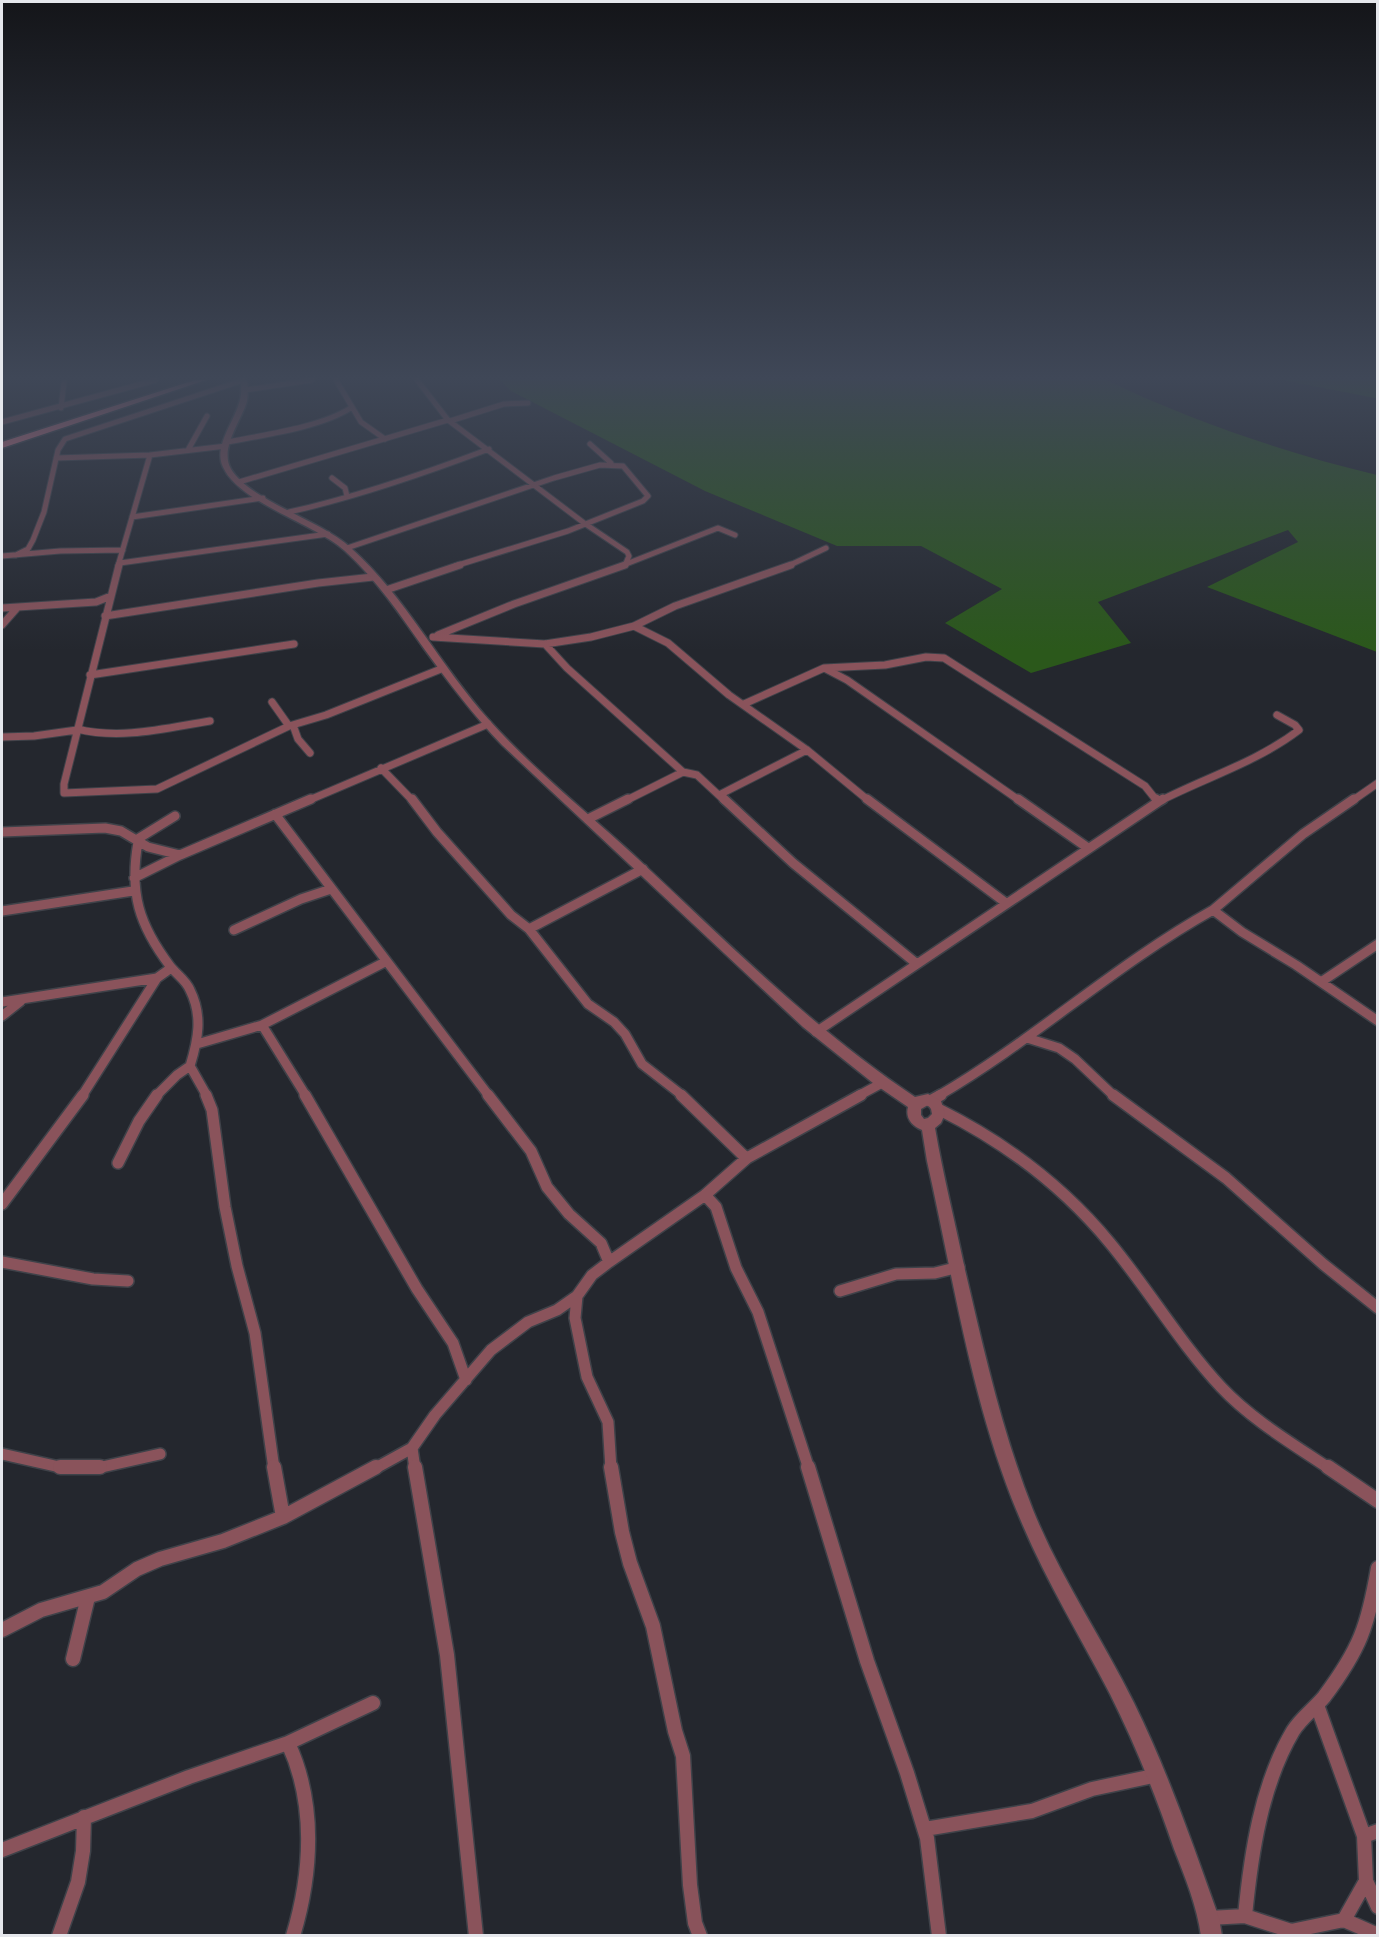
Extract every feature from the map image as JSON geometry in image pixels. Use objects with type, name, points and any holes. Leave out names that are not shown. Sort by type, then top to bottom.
[{"type":"street","points":[[16,555],[28,549],[44,512],[53,470]]},
{"type":"street","points":[[146,470],[107,606],[63,784],[64,793],[157,789],[291,725],[326,715],[441,669]]},
{"type":"street","points":[[227,470],[239,482],[263,498],[328,534],[346,548],[386,590],[441,669],[488,724],[643,869],[757,980],[816,1032],[882,1083],[915,1104]]},
{"type":"street","points":[[239,482],[278,470]]},
{"type":"street","points":[[290,512],[321,505],[432,470]]},
{"type":"street","points":[[517,470],[584,523],[627,552],[629,556],[626,563]]},
{"type":"street","points":[[346,548],[535,484],[584,470]]},
{"type":"street","points":[[386,590],[524,543],[568,531],[646,499],[646,493],[627,470]]},
{"type":"street","points":[[332,478],[345,488],[346,496]]},
{"type":"street","points":[[132,517],[263,498]]},
{"type":"street","points":[[421,640],[718,528],[735,535]]},
{"type":"street","points":[[120,563],[328,534]]},
{"type":"street","points":[[433,637],[545,644],[591,637],[634,626],[686,602],[751,578],[778,571],[826,548]]},
{"type":"street","points":[[28,549],[36,552]]},
{"type":"street","points":[[2,556],[36,552],[123,550]]},
{"type":"street","points":[[105,616],[318,582],[374,577]]},
{"type":"street","points":[[2,609],[96,602],[111,596]]},
{"type":"street","points":[[96,602],[107,606]]},
{"type":"street","points":[[2,626],[17,608]]},
{"type":"street","points":[[634,626],[668,643],[698,670],[807,750],[861,795],[1006,903]]},
{"type":"street","points":[[90,675],[294,644]]},
{"type":"street","points":[[545,644],[559,656],[567,668],[683,772],[697,775],[793,863],[917,964]]},
{"type":"street","points":[[744,704],[824,668],[885,665],[926,657],[945,658],[1145,786],[1158,802]]},
{"type":"street","points":[[824,668],[847,680],[1088,848]]},
{"type":"street","points":[[272,702],[310,753]]},
{"type":"street","points":[[816,1032],[1158,802],[1205,777],[1240,766],[1283,742],[1299,730],[1295,725],[1277,715]]},
{"type":"street","points":[[2,737],[34,736],[77,727],[88,733],[107,734],[210,721]]},
{"type":"street","points":[[134,878],[180,855],[488,724]]},
{"type":"street","points":[[719,795],[807,750]]},
{"type":"street","points":[[381,768],[409,796],[437,832],[511,915],[529,929],[588,1004],[614,1022],[625,1034],[642,1064],[684,1097],[746,1158]]},
{"type":"street","points":[[588,819],[683,772]]},
{"type":"street","points":[[935,1106],[1175,931],[1213,910],[1303,834],[1377,783]]},
{"type":"street","points":[[275,814],[385,962],[531,1151],[538,1173],[547,1186],[569,1214],[601,1243],[609,1262]]},
{"type":"street","points":[[118,1163],[142,1114],[176,1074],[190,1066],[197,1044],[198,1030],[192,994],[185,981],[171,968],[149,934],[133,891],[133,861],[137,841],[175,816]]},
{"type":"street","points":[[2,832],[105,828],[121,831],[161,852],[180,855]]},
{"type":"street","points":[[529,929],[643,869]]},
{"type":"street","points":[[234,930],[301,899],[331,889]]},
{"type":"street","points":[[2,911],[133,891]]},
{"type":"street","points":[[1213,910],[1242,932],[1377,1021]]},
{"type":"street","points":[[1321,982],[1377,944]]},
{"type":"street","points":[[197,1044],[262,1025],[385,962]]},
{"type":"street","points":[[2,1204],[32,1161],[59,1130],[157,978],[171,968]]},
{"type":"street","points":[[2,1002],[157,978]]},
{"type":"street","points":[[2,1016],[26,998]]},
{"type":"street","points":[[262,1025],[328,1132],[422,1297],[459,1351],[466,1380]]},
{"type":"street","points":[[1027,1038],[1059,1048],[1075,1059],[1132,1112],[1226,1178],[1323,1264],[1377,1308]]},
{"type":"street","points":[[190,1066],[206,1095],[214,1121],[231,1236],[255,1333],[268,1434],[283,1517]]},
{"type":"street","points":[[2,1630],[41,1610],[103,1592],[137,1569],[160,1559],[223,1541],[283,1517],[412,1448],[435,1415],[491,1350],[511,1334],[528,1322],[557,1310],[577,1296],[592,1275],[705,1195],[746,1158],[882,1083]]},
{"type":"street","points":[[928,1124],[915,1117],[912,1111],[915,1104],[921,1101],[966,1122],[1017,1155],[1070,1201],[1110,1243],[1172,1328],[1225,1391],[1284,1438],[1377,1501]]},
{"type":"street","points":[[928,1124],[938,1119],[935,1106]]},
{"type":"street","points":[[928,1124],[934,1161],[994,1417],[1026,1513],[1073,1609],[1128,1710],[1158,1775],[1211,1927],[1245,1916],[1291,1931],[1344,1920],[1377,1935]]},
{"type":"street","points":[[705,1195],[716,1207],[736,1268],[758,1312],[838,1560],[867,1662],[925,1829],[939,1935]]},
{"type":"street","points":[[2,1262],[93,1280],[128,1281]]},
{"type":"street","points":[[840,1291],[896,1274],[935,1273],[959,1267]]},
{"type":"street","points":[[577,1296],[575,1318],[587,1377],[608,1422],[610,1462],[622,1532],[630,1563],[653,1626],[675,1731],[683,1756],[690,1885],[695,1923],[700,1935]]},
{"type":"street","points":[[412,1448],[447,1654],[476,1935]]},
{"type":"street","points":[[2,1454],[64,1468],[102,1467],[160,1455]]},
{"type":"street","points":[[1245,1916],[1249,1865],[1278,1765],[1294,1729],[1317,1705],[1364,1632],[1373,1599],[1377,1568]]},
{"type":"street","points":[[73,1659],[88,1597]]},
{"type":"street","points":[[2,1850],[189,1777],[288,1743],[373,1703]]},
{"type":"street","points":[[1317,1705],[1371,1834],[1366,1881],[1344,1920]]},
{"type":"street","points":[[288,1743],[302,1775],[307,1807],[304,1881],[293,1935]]},
{"type":"street","points":[[925,1829],[1032,1811],[1092,1790],[1158,1775]]},
{"type":"street","points":[[59,1935],[78,1882],[83,1851],[84,1817]]},
{"type":"street","points":[[1366,1881],[1377,1907]]},
{"type":"green space","points":[[665,470],[1359,470],[1377,475],[1377,652],[1207,587],[1298,542],[1288,530],[1098,602],[1131,643],[1031,673],[945,623],[1002,589],[921,546],[837,546],[705,491]]}]
